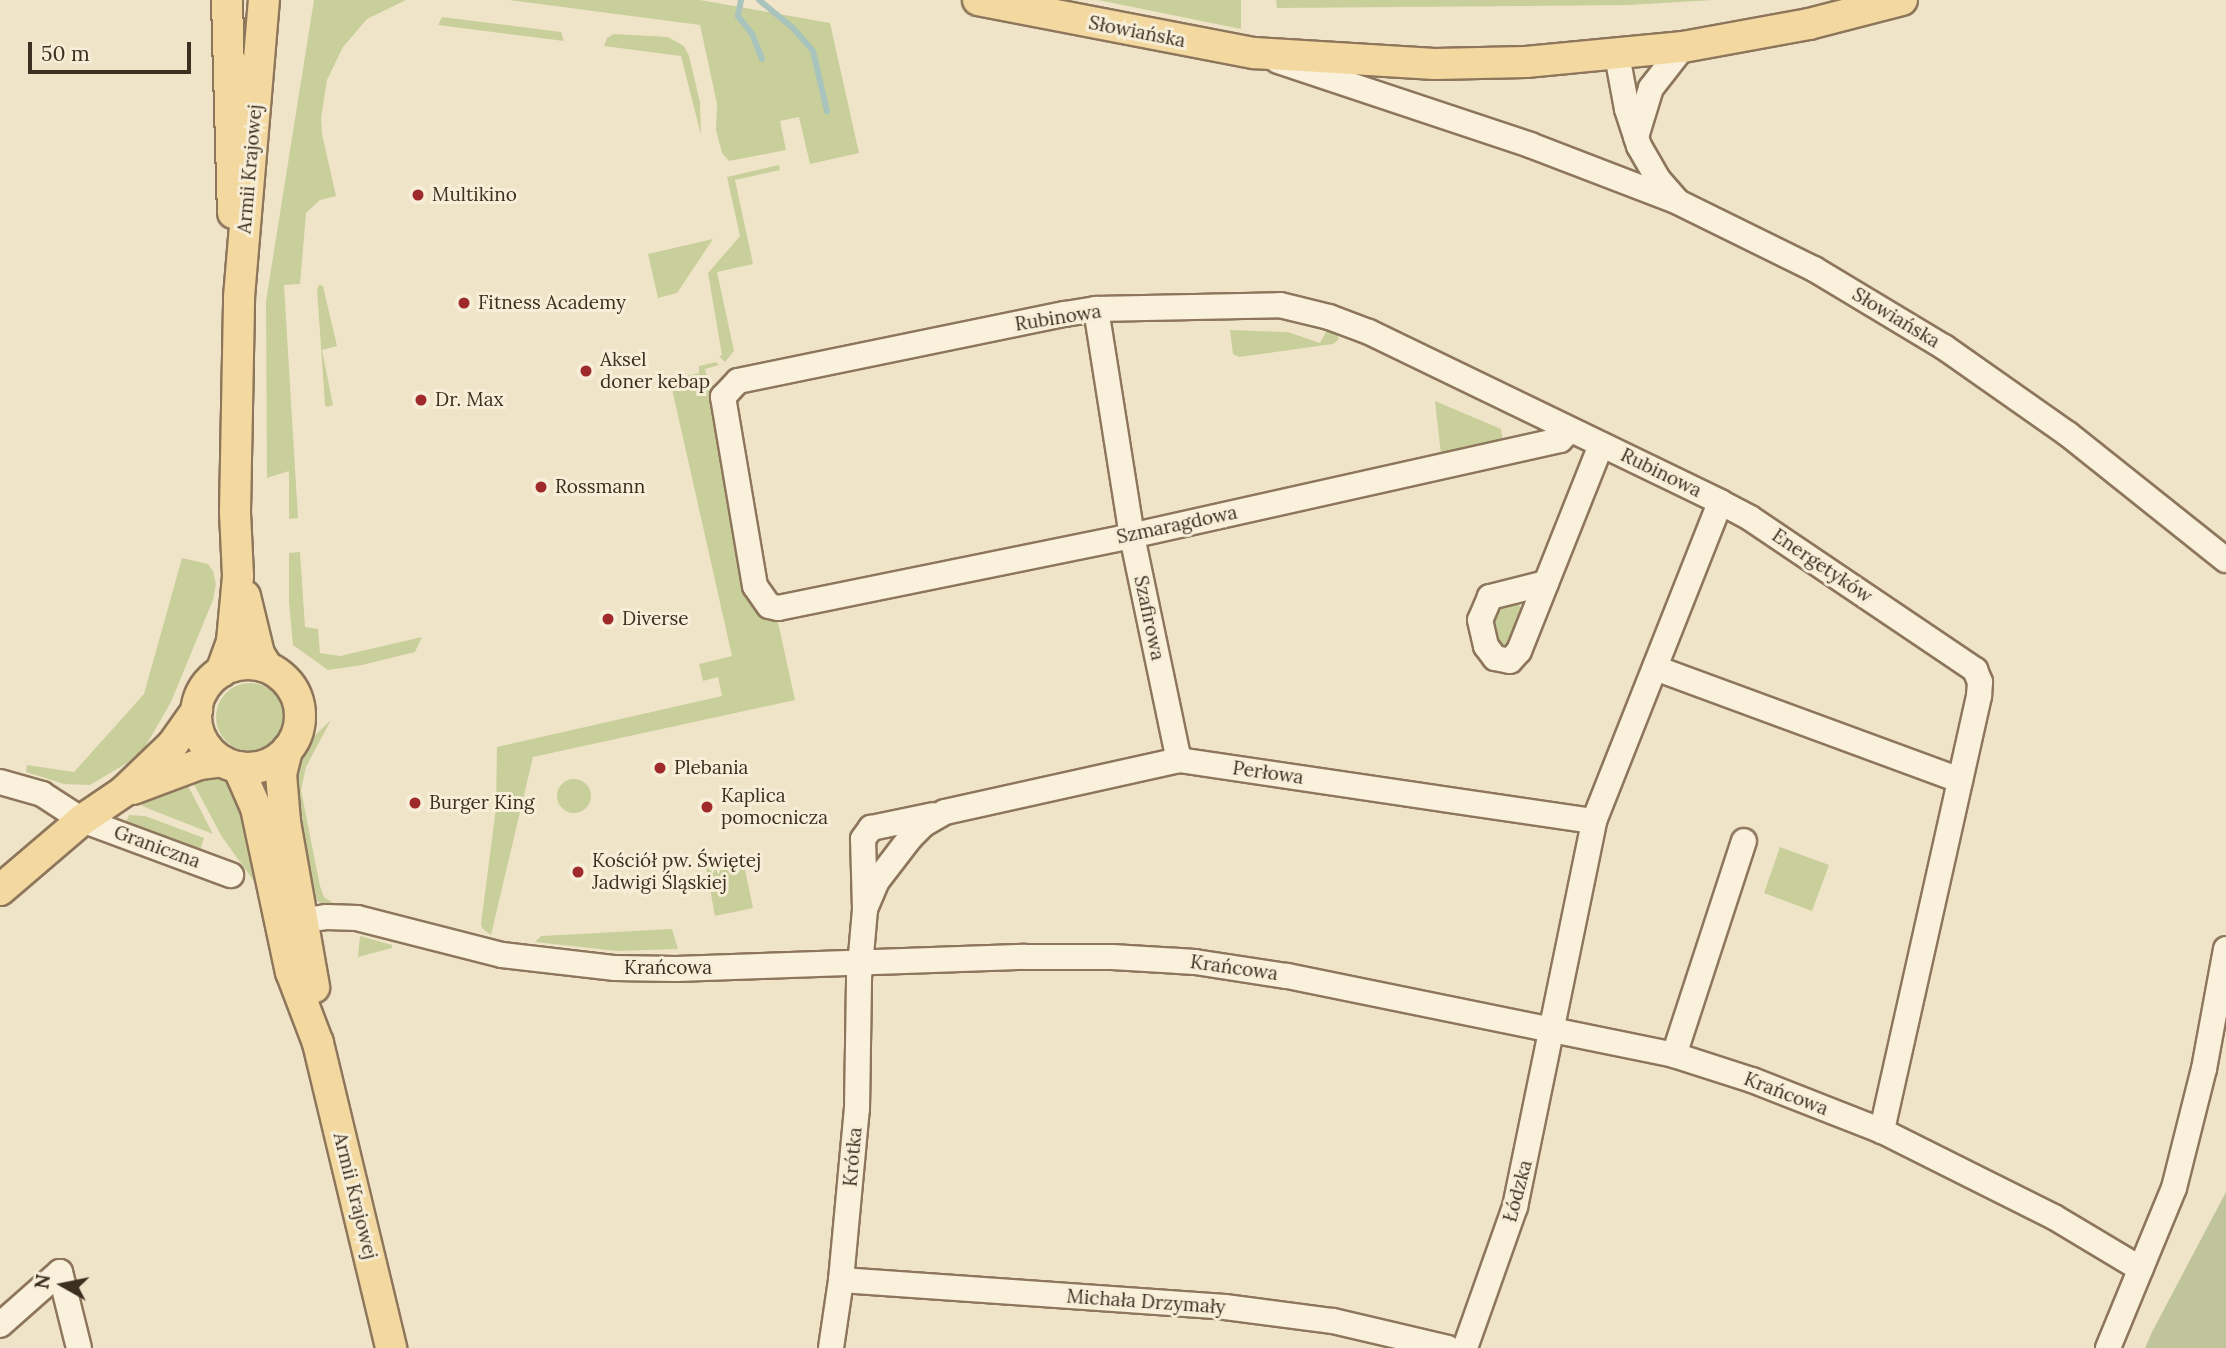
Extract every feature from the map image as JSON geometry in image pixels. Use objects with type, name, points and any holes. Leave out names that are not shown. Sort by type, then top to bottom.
[{"type":"main road","name":"Armii Krajowej","points":[[227,0],[229,157],[239,297]]},
{"type":"main road","name":"Armii Krajowej","points":[[221,672],[232,641],[238,576],[235,512],[239,297],[264,0]]},
{"type":"main road","name":"Słowiańska","points":[[978,0],[1255,53],[1436,64],[1526,62],[1683,47],[1809,24],[1902,0]]},
{"type":"main road","name":"Armii Krajowej","points":[[238,576],[259,654],[267,667]]},
{"type":"main road","points":[[0,890],[82,820],[123,792],[173,744],[197,710],[202,693],[221,672],[246,664],[267,667],[286,680],[300,708],[298,730],[287,750],[272,762],[253,768],[230,764],[200,764],[123,792]]},
{"type":"main road","points":[[197,710],[201,737],[210,751],[230,764]]},
{"type":"main road","name":"Armii Krajowej","points":[[287,750],[281,774],[289,922],[301,1003],[318,1043],[391,1348]]},
{"type":"main road","name":"Armii Krajowej","points":[[230,764],[256,808],[289,922]]},
{"type":"street","points":[[1636,138],[1651,88],[1683,47]]},
{"type":"street","points":[[1255,53],[1530,145],[1678,202]]},
{"type":"street","name":"Słowiańska","points":[[1617,55],[1627,109],[1636,138],[1649,166],[1678,202],[1814,269],[1944,347],[2068,434],[2226,560]]},
{"type":"street","name":"Rubinowa","points":[[778,608],[769,606],[755,586],[723,397],[730,387],[738,381],[1096,309],[1280,305],[1304,310],[1369,332],[1720,502]]},
{"type":"street","name":"Szafirowa","points":[[1096,309],[1132,536],[1179,760]]},
{"type":"street","name":"Szmaragdowa","points":[[778,608],[1132,536],[1560,440],[1570,430]]},
{"type":"street","name":"Rubinowa","points":[[1546,583],[1601,444]]},
{"type":"street","points":[[1553,1030],[1594,821],[1720,502]]},
{"type":"street","name":"Energetyków","points":[[1720,502],[1750,518],[1975,670],[1980,682],[1882,1131]]},
{"type":"street","points":[[1656,668],[1960,780]]},
{"type":"street","name":"Perłowa","points":[[860,965],[865,909],[863,839],[871,828],[1179,760],[1594,821]]},
{"type":"street","name":"Graniczna","points":[[0,782],[42,794],[82,820],[232,875]]},
{"type":"street","name":"Perłowa","points":[[865,909],[877,881],[910,838],[924,824],[945,812]]},
{"type":"street","points":[[1674,1055],[1744,842]]},
{"type":"street","name":"Krańcowa","points":[[289,922],[357,918],[480,950],[557,964],[676,969],[860,965],[1025,957],[1195,962],[1287,976],[1674,1055],[1752,1080],[1882,1131],[2054,1217],[2141,1269]]},
{"type":"street","points":[[2108,1348],[2174,1188],[2191,1128],[2226,949]]},
{"type":"street","name":"Krótka","points":[[831,1348],[841,1280],[857,1109],[860,965]]},
{"type":"street","name":"Łódzka","points":[[1465,1348],[1515,1207],[1553,1030]]},
{"type":"street","points":[[0,1325],[60,1272],[79,1348]]},
{"type":"street","name":"Michała Drzymały","points":[[841,1280],[1225,1307],[1333,1321],[1448,1348]]},
{"type":"green space","points":[[314,0],[406,0],[367,19],[343,47],[327,80],[321,118],[322,134],[336,196],[320,200],[306,213],[300,284],[284,285],[298,518],[289,519],[289,471],[267,478],[266,301]]},
{"type":"green space","points":[[509,0],[700,0],[830,23],[859,153],[810,164],[799,117],[780,121],[786,150],[729,161],[722,153],[716,130],[717,104],[700,25]]},
{"type":"green space","points":[[1098,0],[1241,0],[1241,29]]},
{"type":"green space","points":[[1276,0],[1714,0],[1629,5],[1277,8]]},
{"type":"green space","points":[[442,17],[561,32],[564,41],[438,25]]},
{"type":"green space","points":[[614,34],[668,37],[684,46],[700,102],[701,135],[681,56],[604,46],[607,38]]},
{"type":"green space","points":[[779,165],[780,170],[735,180],[753,264],[717,272],[734,351],[725,362],[719,356],[722,355],[708,273],[740,236],[727,177]]},
{"type":"green space","points":[[713,239],[677,293],[658,298],[648,254]]},
{"type":"green space","points":[[319,285],[323,286],[337,346],[322,350],[333,405],[327,407],[325,405],[317,289]]},
{"type":"green space","points":[[1328,328],[1335,331],[1339,339],[1333,344],[1239,357],[1233,354],[1230,330],[1288,332],[1320,343]]},
{"type":"green space","points":[[716,362],[719,365],[705,369],[712,394],[746,598],[755,609],[778,622],[795,700],[533,757],[491,935],[481,924],[496,808],[497,747],[722,696],[718,677],[703,681],[699,664],[732,656],[670,380],[699,373],[699,366]]},
{"type":"green space","points":[[1435,401],[1501,429],[1503,441],[1441,455]]},
{"type":"green space","points":[[300,552],[305,627],[318,629],[320,653],[340,656],[422,637],[415,652],[328,670],[293,645],[289,603],[289,553]]},
{"type":"green space","points":[[182,558],[208,564],[216,584],[213,600],[171,702],[145,747],[127,763],[90,785],[64,784],[26,772],[27,765],[74,772],[144,694]]},
{"type":"green space","points":[[1517,603],[1524,611],[1524,619],[1507,647],[1501,647],[1490,633],[1498,611],[1503,605]]},
{"type":"green space","points":[[250,683],[263,686],[274,693],[281,704],[284,717],[281,730],[274,741],[263,748],[250,751],[237,748],[226,741],[219,730],[216,717],[219,704],[226,693],[237,686]]},
{"type":"green space","points":[[331,720],[306,767],[301,790],[320,886],[324,897],[336,905],[328,906],[311,898],[292,771],[309,741]]},
{"type":"green space","points":[[189,775],[214,775],[236,788],[261,891],[222,837]]},
{"type":"green space","points":[[184,778],[213,834],[142,806],[141,801]]},
{"type":"green space","points":[[574,779],[586,784],[591,796],[586,808],[574,813],[562,808],[557,796],[562,784]]},
{"type":"green space","points":[[129,815],[145,816],[204,838],[199,853],[124,826]]},
{"type":"green space","points":[[1780,847],[1829,865],[1812,911],[1764,893]]},
{"type":"green space","points":[[743,860],[753,908],[715,916],[706,867]]},
{"type":"green space","points":[[672,929],[678,949],[617,951],[535,942],[541,936]]},
{"type":"green space","points":[[360,936],[392,945],[392,948],[358,957]]},
{"type":"green space","points":[[2226,1192],[2226,1348],[2145,1348],[2152,1332]]},
{"type":"waterway","points":[[741,0],[738,16],[752,34],[762,59]]},
{"type":"waterway","points":[[759,0],[793,28],[813,51],[827,111]]},
{"type":"place","name":"Multikino","points":[[418,195]]},
{"type":"place","name":"Fitness Academy","points":[[464,303]]},
{"type":"place","name":"Aksel doner kebap","points":[[586,371]]},
{"type":"place","name":"Dr. Max","points":[[421,400]]},
{"type":"place","name":"Rossmann","points":[[541,487]]},
{"type":"place","name":"Diverse","points":[[608,619]]},
{"type":"place","name":"Plebania","points":[[660,768]]},
{"type":"place","name":"Burger King","points":[[415,803]]},
{"type":"place","name":"Kaplica pomocnicza","points":[[707,807]]},
{"type":"place","name":"Kościół pw. Świętej Jadwigi Śląskiej","points":[[578,872]]}]
